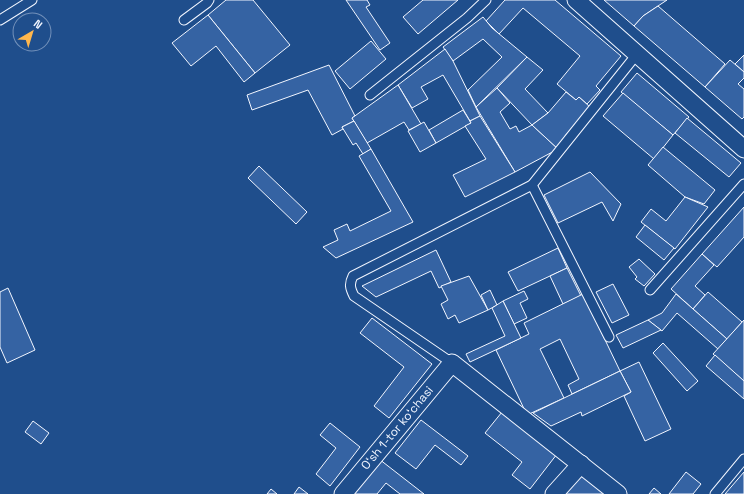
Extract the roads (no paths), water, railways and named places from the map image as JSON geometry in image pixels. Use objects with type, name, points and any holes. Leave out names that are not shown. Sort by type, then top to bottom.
[{"type":"street","points":[[576,0],[744,149]]},
{"type":"street","points":[[452,363],[618,494]]},
{"type":"street","name":"O‘sh 1-tor koʻchasi","points":[[343,494],[452,363]]},
{"type":"street","points":[[554,494],[581,464]]},
{"type":"lane","points":[[0,20],[32,0]]},
{"type":"lane","points":[[184,20],[207,3],[208,0]]},
{"type":"lane","points":[[370,95],[468,18],[486,0]]},
{"type":"lane","points":[[452,363],[354,296],[350,288],[350,281],[353,276],[532,185],[637,54]]},
{"type":"lane","points":[[650,290],[744,184]]},
{"type":"lane","points":[[532,185],[609,337]]},
{"type":"lane","points":[[715,494],[744,459]]}]
